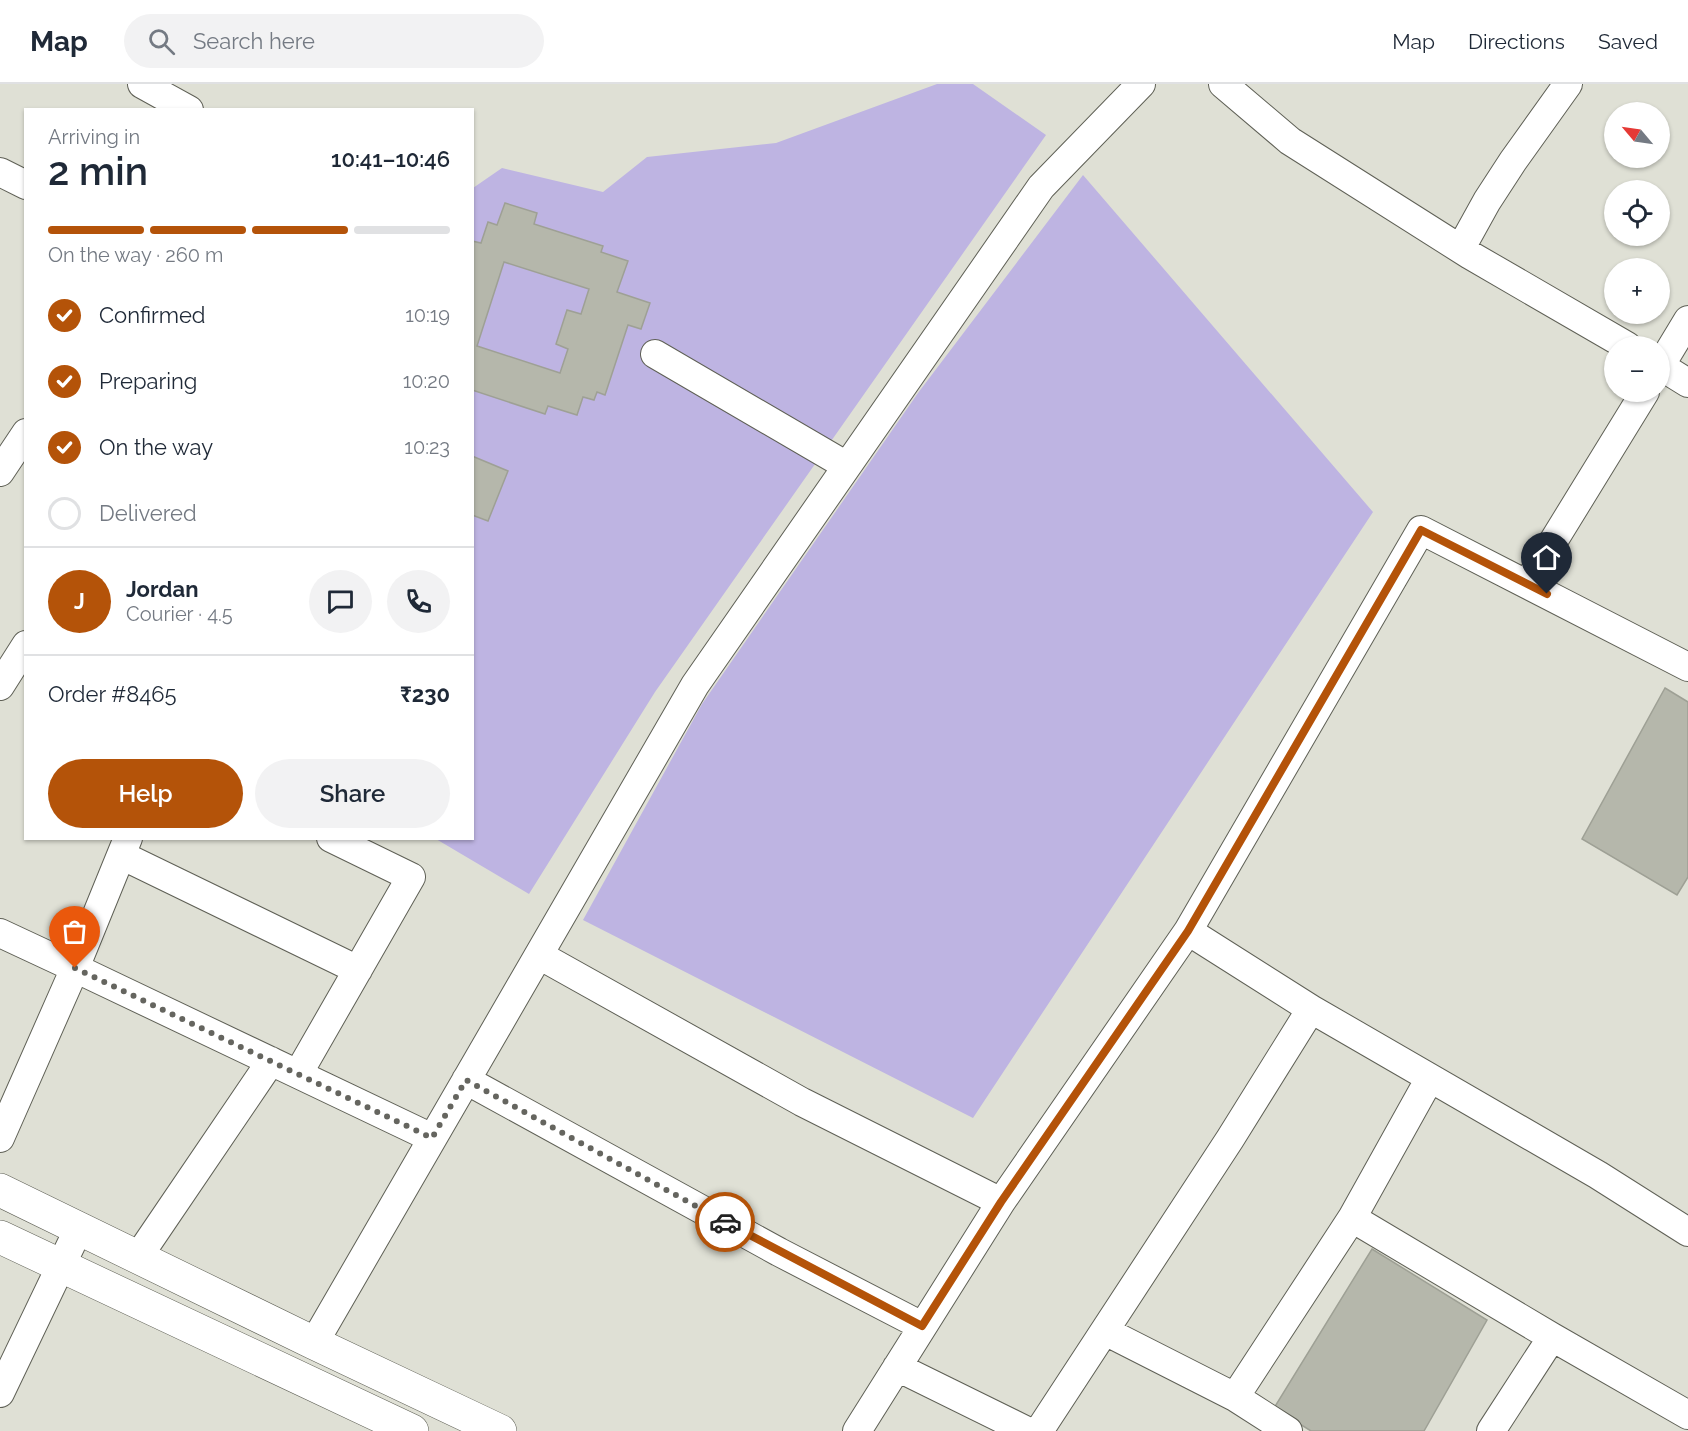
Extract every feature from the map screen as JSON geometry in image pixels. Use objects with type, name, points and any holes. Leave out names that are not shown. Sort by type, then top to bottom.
[{"type":"main road","points":[[0,1190],[500,1431]]},
{"type":"main road","points":[[0,1237],[412,1431]]},
{"type":"street","points":[[142,84],[184,99]]},
{"type":"street","points":[[314,1343],[695,685],[1041,187],[1141,84]]},
{"type":"street","points":[[1223,84],[1290,141],[1461,248],[1610,336]]},
{"type":"street","points":[[1461,248],[1513,161],[1568,84]]},
{"type":"street","points":[[0,172],[24,184]]},
{"type":"street","points":[[1670,349],[1688,320]]},
{"type":"street","points":[[655,354],[847,466]]},
{"type":"street","points":[[1670,372],[1688,382]]},
{"type":"street","points":[[1527,584],[1638,402]]},
{"type":"street","points":[[0,472],[24,436]]},
{"type":"street","points":[[857,1431],[1001,1202],[1188,931],[1421,530],[1688,667]]},
{"type":"street","points":[[0,686],[24,648]]},
{"type":"street","points":[[298,1074],[411,877],[335,840]]},
{"type":"street","points":[[0,1138],[75,968],[124,847],[358,970]]},
{"type":"street","points":[[1188,931],[1311,1009],[1598,1175],[1688,1232]]},
{"type":"street","points":[[0,933],[432,1138]]},
{"type":"street","points":[[539,955],[801,1101],[1001,1202]]},
{"type":"street","points":[[1039,1431],[1230,1139],[1311,1009]]},
{"type":"street","points":[[138,1257],[271,1061]]},
{"type":"street","points":[[1235,1397],[1352,1218],[1430,1078]]},
{"type":"street","points":[[466,1080],[779,1252],[922,1326]]},
{"type":"street","points":[[1352,1218],[1688,1415]]},
{"type":"street","points":[[0,1393],[79,1228]]},
{"type":"street","points":[[1105,1331],[1235,1397],[1288,1431]]},
{"type":"street","points":[[1491,1431],[1552,1337]]},
{"type":"street","points":[[897,1367],[1027,1431]]},
{"type":"shaded area","points":[[937,84],[973,84],[1046,135],[655,692],[529,894],[438,840],[474,840],[474,187],[502,168],[603,192],[647,157],[776,143]]},
{"type":"shaded area","points":[[1083,175],[1373,512],[973,1118],[583,920],[702,704],[918,393]]},
{"type":"building","points":[[505,203],[537,213],[534,224],[603,246],[601,252],[628,261],[617,292],[650,303],[641,329],[628,325],[605,395],[597,392],[594,400],[583,397],[577,415],[548,406],[545,414],[474,391],[474,241],[481,243],[488,222],[497,225]],"holes":[[[504,262],[589,289],[581,314],[567,310],[556,344],[568,349],[560,373],[477,346]]]},
{"type":"building","points":[[474,457],[508,471],[488,521],[474,516]]},
{"type":"building","points":[[1665,688],[1688,702],[1688,877],[1677,895],[1582,839]]},
{"type":"building","points":[[1372,1249],[1487,1320],[1424,1431],[1311,1431],[1274,1408]]},
{"type":"way so far","points":[[75,968],[432,1138],[466,1080],[725,1222]]},
{"type":"route","points":[[725,1222],[922,1326],[1001,1202],[1188,931],[1421,530],[1547,594]]}]
